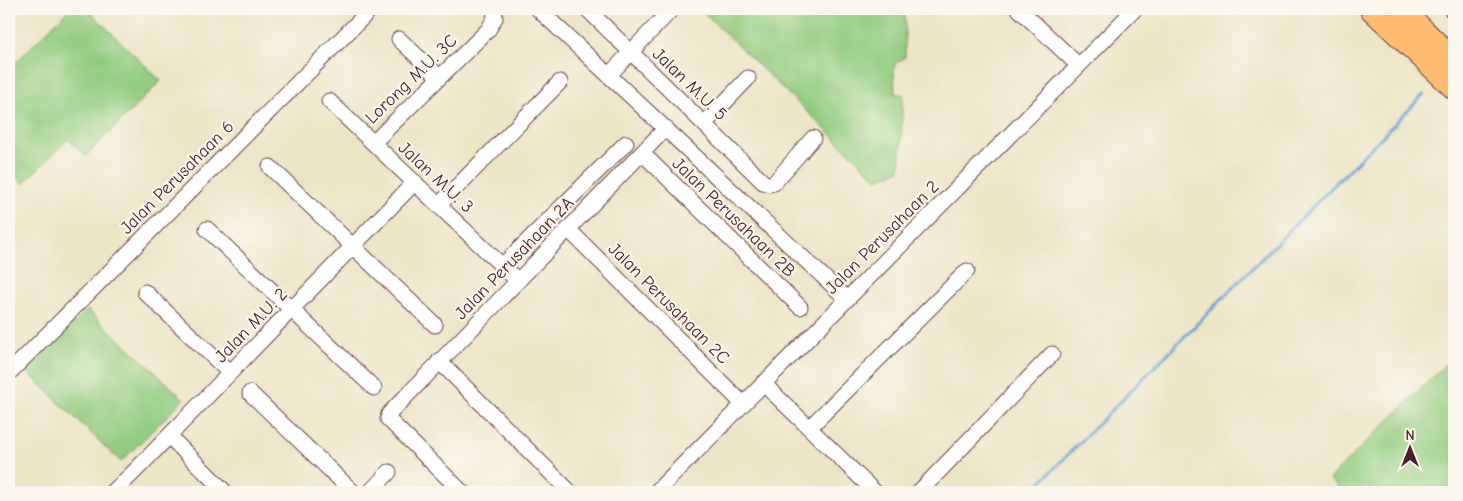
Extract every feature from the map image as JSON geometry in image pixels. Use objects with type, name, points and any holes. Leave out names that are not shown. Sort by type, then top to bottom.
[{"type":"highway","points":[[1372,9],[1454,88]]},
{"type":"highway","points":[[1403,9],[1454,60]]},
{"type":"street","name":"Jalan Perusahaan 6","points":[[9,373],[371,9]]},
{"type":"street","points":[[538,9],[847,299]]},
{"type":"street","name":"Jalan M.U. 5","points":[[587,9],[763,182],[774,183],[813,138]]},
{"type":"street","points":[[609,75],[672,9]]},
{"type":"street","points":[[1019,9],[1078,65]]},
{"type":"street","name":"Jalan Perusahaan 2","points":[[656,492],[1134,9]]},
{"type":"street","name":"Lorong M.U. 3C","points":[[373,143],[488,30],[495,14]]},
{"type":"street","points":[[399,39],[439,77]]},
{"type":"street","points":[[704,124],[748,78]]},
{"type":"street","points":[[439,205],[560,82]]},
{"type":"street","name":"Jalan M.U. 3","points":[[329,101],[518,281]]},
{"type":"street","name":"Jalan Perusahaan 2A","points":[[462,492],[392,424],[388,418],[389,414],[666,128]]},
{"type":"street","points":[[503,265],[626,143]]},
{"type":"street","name":"Jalan Perusahaan 2B","points":[[642,153],[800,307]]},
{"type":"street","points":[[270,167],[435,326]]},
{"type":"street","name":"Jalan M.U. 2","points":[[113,492],[415,182]]},
{"type":"street","points":[[208,229],[374,388]]},
{"type":"street","name":"Jalan Perusahaan 2C","points":[[568,230],[744,404]]},
{"type":"street","points":[[809,428],[967,271]]},
{"type":"street","points":[[145,292],[230,373]]},
{"type":"street","points":[[919,492],[1052,354]]},
{"type":"street","points":[[439,361],[570,492]]},
{"type":"street","points":[[764,383],[875,492]]},
{"type":"street","points":[[250,393],[353,492]]},
{"type":"street","points":[[169,436],[225,492]]},
{"type":"street","points":[[370,492],[390,472]]},
{"type":"green space","points":[[69,9],[87,9],[161,81],[86,156],[68,139],[23,184],[9,170],[9,69]]},
{"type":"green space","points":[[700,9],[905,9],[905,57],[894,65],[895,94],[903,94],[900,170],[877,179]]},
{"type":"green space","points":[[88,310],[184,399],[121,462],[25,370]]},
{"type":"green space","points":[[1454,356],[1454,492],[1343,492],[1329,479]]},
{"type":"waterway","points":[[1031,492],[1424,94]]}]
